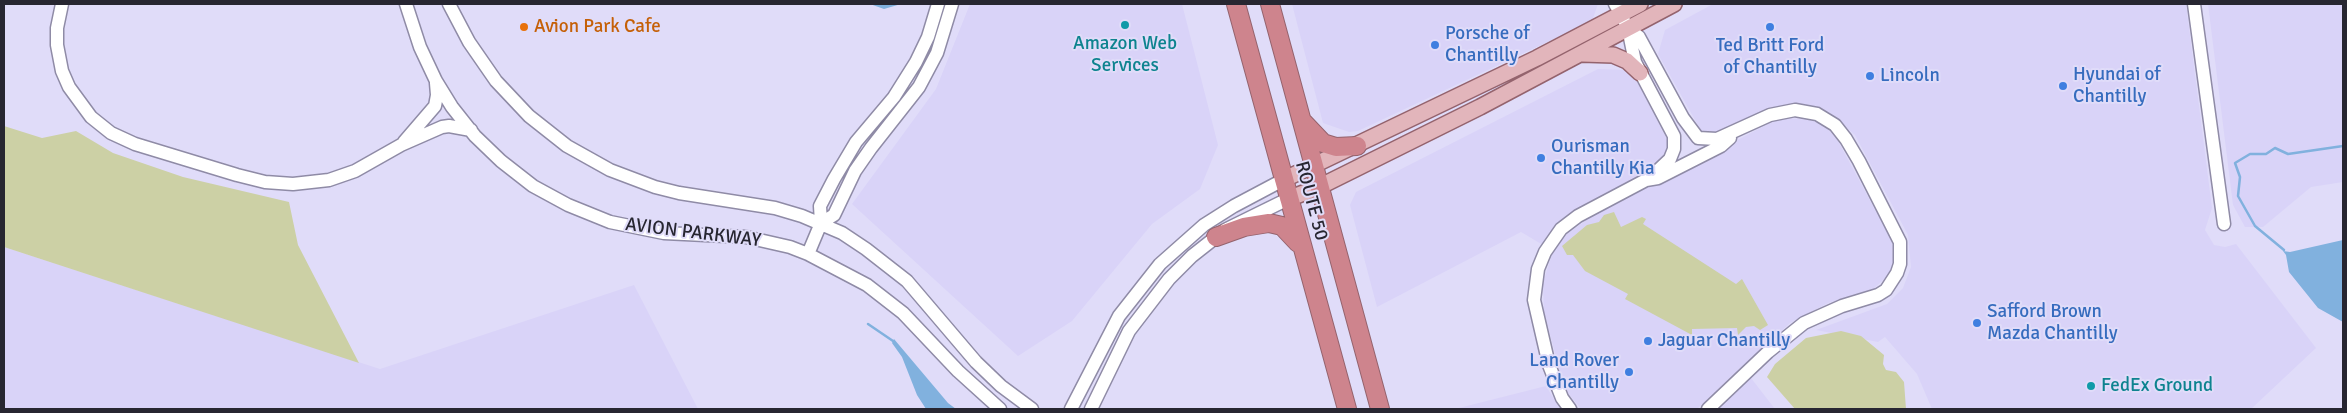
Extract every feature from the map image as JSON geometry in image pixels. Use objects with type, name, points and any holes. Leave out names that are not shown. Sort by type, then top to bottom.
[{"type":"highway","name":"ROUTE 50","points":[[1236,4],[1301,248],[1347,409]]},
{"type":"highway","name":"ROUTE 50","points":[[1270,4],[1380,409]]},
{"type":"highway","points":[[1302,120],[1323,143],[1336,147],[1357,146]]},
{"type":"highway","points":[[1216,237],[1244,228],[1269,223],[1282,226],[1301,248]]},
{"type":"main road","points":[[1283,180],[1314,167],[1537,58],[1618,9],[1640,4]]},
{"type":"main road","points":[[1288,199],[1319,187],[1480,107],[1674,4]]},
{"type":"main road","points":[[1578,54],[1613,55],[1627,61],[1640,73]]},
{"type":"street","points":[[62,4],[57,28],[57,45],[62,71],[69,87],[90,117],[120,138],[237,175],[265,182],[286,184],[308,183],[343,176],[374,162],[401,145],[449,126],[471,130]]},
{"type":"street","name":"AVION PARKWAY","points":[[406,4],[420,47],[436,81],[452,107],[501,161],[533,186],[591,215],[610,222],[664,233],[746,236],[790,247],[808,254],[867,285],[903,312],[958,371],[1000,409]]},
{"type":"street","name":"AVION PARKWAY","points":[[449,4],[468,42],[501,87],[548,132],[610,170],[655,187],[679,193],[775,208],[821,223],[866,248],[907,281],[976,362],[1001,386],[1032,409]]},
{"type":"street","points":[[808,254],[821,223],[820,206],[856,142],[908,76],[928,37],[938,4]]},
{"type":"street","points":[[821,223],[834,215],[855,171],[870,148],[919,87],[937,53],[952,4]]},
{"type":"street","points":[[2194,4],[2224,224]]},
{"type":"street","points":[[1570,409],[1562,398],[1556,384],[1538,323],[1534,300],[1538,269],[1554,237],[1569,222],[1646,180],[1668,162],[1674,149],[1674,136],[1635,62],[1628,28],[1618,9]]},
{"type":"street","points":[[1628,28],[1639,37],[1693,134],[1706,140],[1717,139],[1770,115],[1795,110],[1817,114],[1834,125],[1846,139],[1894,228],[1901,253],[1900,264],[1893,281],[1878,295],[1822,313],[1804,322],[1785,336],[1708,409]]},
{"type":"street","points":[[401,145],[435,106],[437,96],[436,81]]},
{"type":"street","points":[[1646,180],[1658,178],[1721,146],[1740,130]]},
{"type":"street","points":[[1071,409],[1119,316],[1160,264],[1204,225],[1234,206],[1283,180]]},
{"type":"street","points":[[1091,409],[1129,331],[1148,305],[1192,256],[1216,237],[1249,217],[1288,199]]},
{"type":"shaded area","name":"Amazon Web Services","points":[[970,4],[1182,4],[1218,145],[1200,189],[1152,224],[1072,321],[1018,356],[852,204],[936,89]]},
{"type":"shaded area","points":[[1292,4],[1598,4],[1592,21],[1358,131],[1349,132],[1323,123]]},
{"type":"shaded area","points":[[1713,4],[2186,4],[2212,208],[2205,230],[2214,245],[2225,247],[2236,244],[2316,348],[2251,409],[1932,409],[1917,374],[1885,337],[1878,342],[1816,330],[1887,304],[1903,288],[1911,267],[1908,235],[1855,135],[1830,113],[1797,106],[1718,137],[1704,136],[1658,54],[1665,30]]},
{"type":"shaded area","points":[[2208,4],[2343,4],[2343,182],[2311,187],[2263,227],[2245,227],[2233,205]]},
{"type":"shaded area","points":[[1598,69],[1626,70],[1635,77],[1672,149],[1666,164],[1543,245],[1521,232],[1377,307],[1350,205],[1356,192]]},
{"type":"shaded area","points":[[1787,118],[1813,120],[1828,129],[1838,141],[1892,241],[1893,266],[1889,275],[1873,289],[1828,303],[1790,323],[1697,409],[1581,409],[1568,393],[1563,383],[1544,312],[1543,283],[1552,254],[1567,234],[1595,214],[1774,121]]},
{"type":"shaded area","points":[[4,247],[380,369],[634,285],[698,409],[4,409]]},
{"type":"shaded area","points":[[1751,378],[1775,409],[1718,409]]},
{"type":"shaded area","points":[[1546,386],[1560,409],[1455,409]]},
{"type":"green space","points":[[4,126],[42,138],[76,131],[113,153],[183,177],[289,202],[298,245],[359,363],[4,247]]},
{"type":"green space","points":[[1614,212],[1621,227],[1642,217],[1646,219],[1643,224],[1736,284],[1742,279],[1768,325],[1760,330],[1754,326],[1746,327],[1738,335],[1737,328],[1692,329],[1692,335],[1625,299],[1628,294],[1585,271],[1573,255],[1567,255],[1562,246],[1587,225],[1599,222],[1604,215]]},
{"type":"green space","points":[[1841,331],[1861,336],[1884,355],[1883,364],[1886,370],[1896,372],[1904,382],[1906,409],[1795,409],[1767,377],[1775,364],[1806,338]]},
{"type":"water","points":[[870,4],[901,4],[884,9]]},
{"type":"water","points":[[2343,240],[2343,322],[2318,308],[2289,272],[2286,255],[2283,251],[2290,252]]},
{"type":"water","points":[[894,339],[948,403],[956,409],[926,409],[917,395],[902,357],[892,343]]},
{"type":"waterway","points":[[2284,250],[2255,226],[2238,196],[2240,177],[2235,163],[2250,154],[2266,154],[2275,148],[2288,154],[2343,146]]},
{"type":"waterway","points":[[868,324],[893,341]]},
{"type":"place","name":"Amazon Web Services","points":[[1125,25]]},
{"type":"place","name":"Avion Park Cafe","points":[[524,27]]},
{"type":"place","name":"Ted Britt Ford of Chantilly","points":[[1770,27]]},
{"type":"place","name":"Porsche of Chantilly","points":[[1435,45]]},
{"type":"place","name":"Lincoln","points":[[1870,76]]},
{"type":"place","name":"Hyundai of Chantilly","points":[[2063,86]]},
{"type":"place","name":"Ourisman Chantilly Kia","points":[[1541,158]]},
{"type":"place","name":"Safford Brown Mazda Chantilly","points":[[1977,323]]},
{"type":"place","name":"Jaguar Chantilly","points":[[1648,341]]},
{"type":"place","name":"Land Rover Chantilly","points":[[1629,372]]},
{"type":"place","name":"FedEx Ground","points":[[2091,386]]}]
